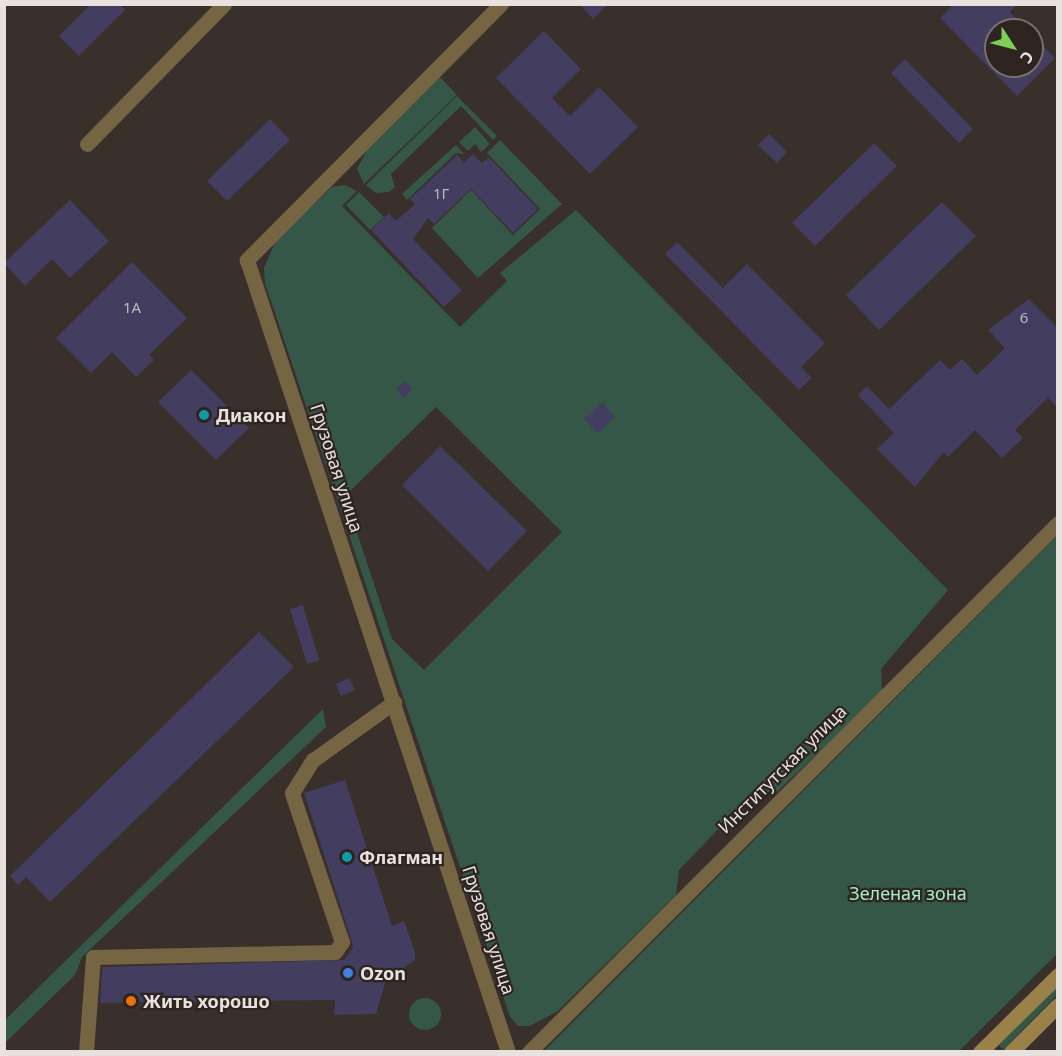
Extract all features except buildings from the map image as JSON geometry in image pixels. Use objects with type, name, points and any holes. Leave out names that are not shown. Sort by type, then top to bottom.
[{"type":"main road","points":[[980,1052],[1058,975]]},
{"type":"main road","points":[[1011,1052],[1058,1005]]},
{"type":"street","points":[[87,144],[224,4]]},
{"type":"street","name":"Грузовая улица","points":[[501,4],[247,260],[508,1052]]},
{"type":"street","name":"Институтская улица","points":[[530,1049],[1058,524]]},
{"type":"street","points":[[81,1045],[93,957],[334,952],[342,942],[292,793],[313,760],[394,702]]},
{"type":"green space","points":[[439,76],[457,95],[364,184],[357,169],[368,148]]},
{"type":"green space","points":[[457,96],[497,136],[493,140],[461,106],[391,174],[395,187],[389,192],[376,193],[366,185]]},
{"type":"green space","points":[[475,127],[490,144],[481,152],[475,144],[468,151],[459,142]]},
{"type":"green space","points":[[500,140],[562,204],[478,278],[432,228],[471,190],[513,235],[540,209],[487,153]]},
{"type":"green space","points":[[456,145],[464,154],[456,153],[407,200],[402,194]]},
{"type":"green space","points":[[345,185],[357,191],[342,206],[460,327],[507,281],[500,273],[576,210],[948,590],[881,669],[882,692],[775,794],[752,794],[679,870],[676,895],[558,1011],[530,1026],[518,1026],[510,1017],[265,283],[264,268],[276,240],[332,187]],"holes":[[[436,407],[562,532],[424,670],[392,639],[345,496]]]},
{"type":"green space","points":[[359,192],[384,217],[370,230],[346,205]]},
{"type":"green space","name":"Зеленая зона","points":[[1057,536],[1057,954],[959,1051],[543,1052]]},
{"type":"green space","points":[[323,709],[326,727],[82,957],[75,975],[5,1043],[5,1020]]},
{"type":"green space","points":[[1057,987],[1057,995],[1003,1050],[999,1045]]},
{"type":"green space","points":[[425,998],[436,1003],[441,1014],[436,1025],[425,1030],[414,1025],[409,1014],[414,1003]]},
{"type":"place","name":"Диакон","points":[[204,415]]},
{"type":"place","name":"Флагман","points":[[347,857]]},
{"type":"place","name":"Ozon","points":[[348,973]]},
{"type":"place","name":"Жить хорошо","points":[[131,1001]]}]
